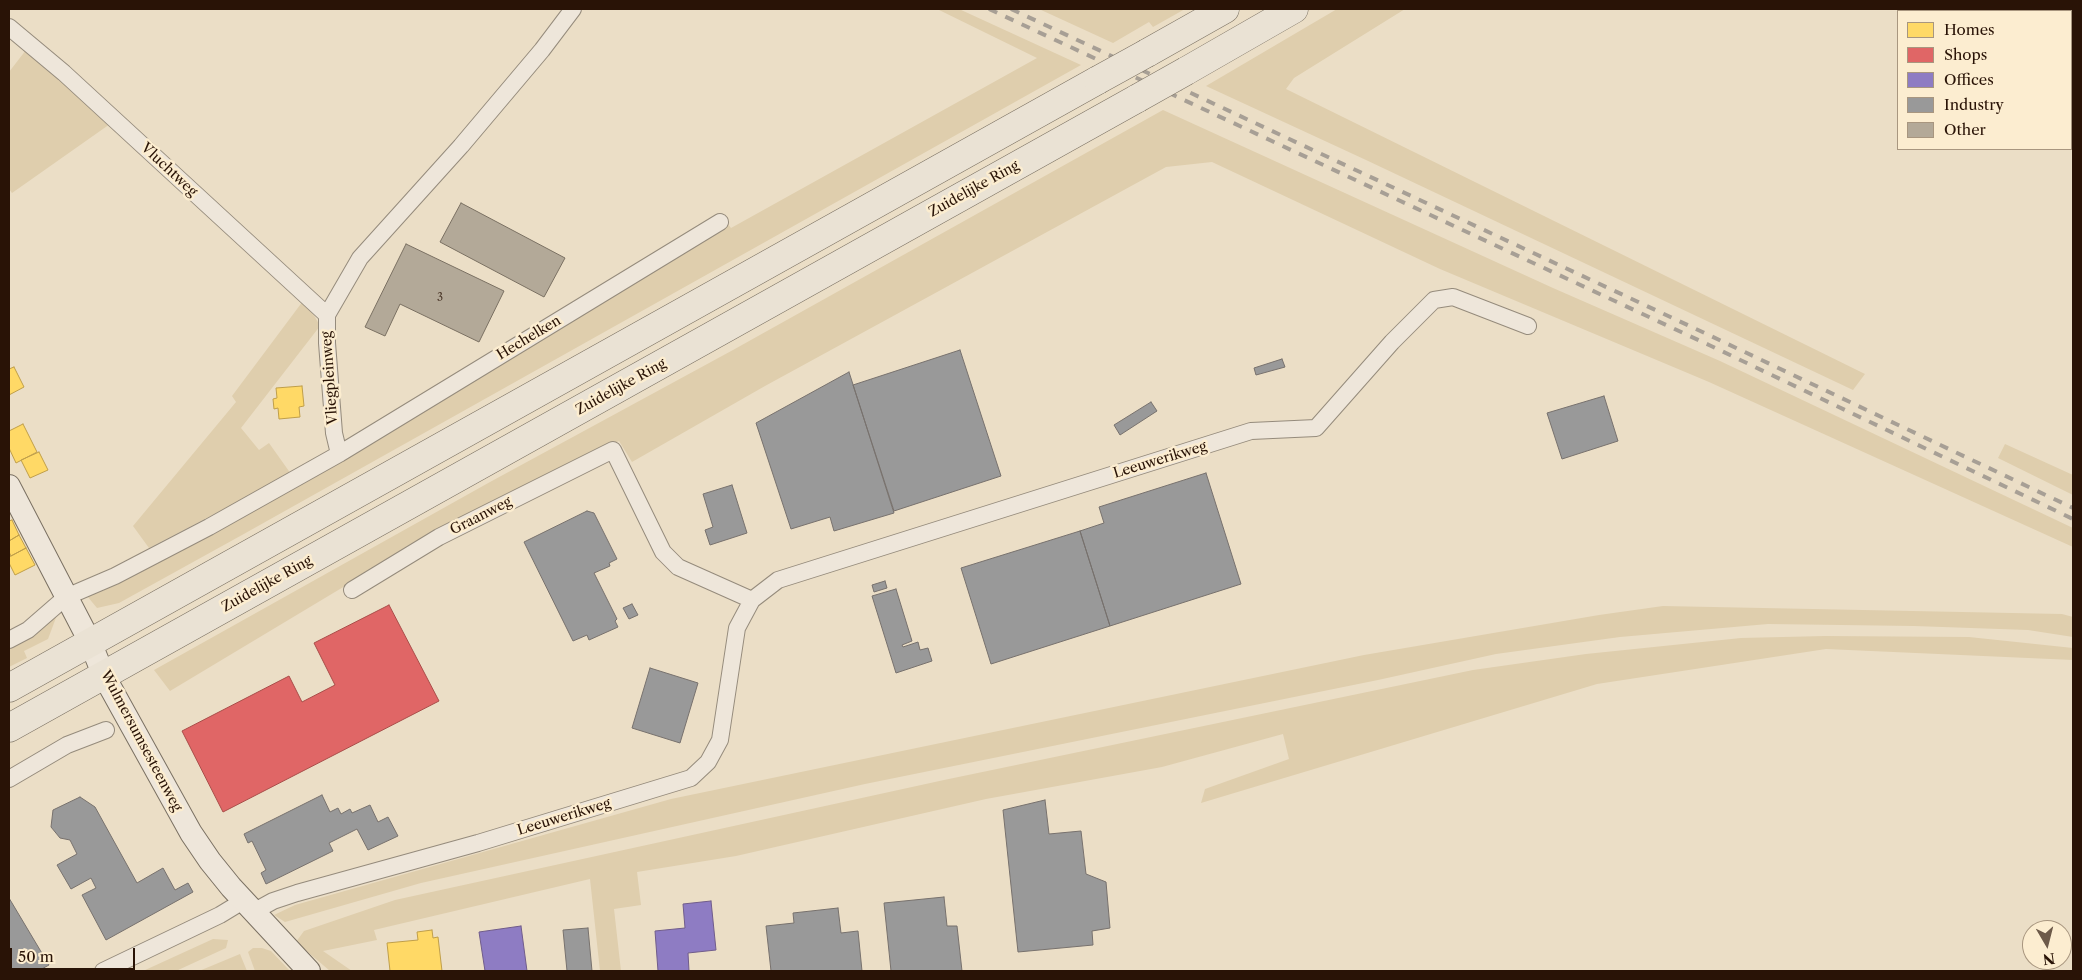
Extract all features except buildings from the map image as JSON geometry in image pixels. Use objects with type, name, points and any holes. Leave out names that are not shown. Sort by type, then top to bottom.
[{"type":"highway","points":[[9,688],[1225,9]]},
{"type":"highway","name":"Zuidelijke Ring","points":[[9,728],[1294,9]]},
{"type":"street","name":"Vliegpleinweg","points":[[339,454],[334,432],[327,343],[327,315],[360,258],[460,146],[542,50],[573,9]]},
{"type":"street","name":"Vluchtweg","points":[[9,27],[64,73],[327,315]]},
{"type":"street","name":"Hechelken","points":[[339,454],[720,222]]},
{"type":"street","name":"Leeuwerikweg","points":[[103,971],[220,915],[478,843],[691,778],[708,762],[720,740],[738,628],[752,600],[778,580],[1251,431],[1316,428],[1392,342],[1434,300],[1453,297],[1528,326]]},
{"type":"street","name":"Graanweg","points":[[352,590],[439,537],[613,450],[663,552],[678,567],[752,600]]},
{"type":"street","points":[[9,640],[28,630],[66,597],[114,576],[209,527],[339,454]]},
{"type":"street","name":"Wulmersumsesteenweg","points":[[9,486],[90,642],[104,676],[191,833],[210,861],[248,906],[309,971]]},
{"type":"street","points":[[9,778],[74,742],[106,730]]},
{"type":"shaded area","points":[[937,9],[959,9],[1081,65],[119,603],[97,608],[88,597],[286,490],[728,224],[731,228],[1037,58]]},
{"type":"shaded area","points":[[1039,9],[1185,9],[1153,27],[1149,22],[1113,43]]},
{"type":"shaded area","points":[[1337,9],[1405,9],[1294,78],[1286,89],[1865,374],[1853,390],[1206,86]]},
{"type":"shaded area","points":[[26,50],[110,124],[12,193],[9,189],[9,72]]},
{"type":"shaded area","points":[[1163,110],[1553,288],[1720,361],[2073,528],[2073,547],[1709,382],[1440,269],[1212,162],[1166,167],[765,386],[632,462],[619,441],[430,535],[170,691],[154,670],[490,482],[733,350]]},
{"type":"shaded area","points":[[303,301],[320,326],[241,428],[259,450],[269,443],[291,474],[149,548],[133,526],[236,402],[232,396]]},
{"type":"shaded area","points":[[2005,444],[2073,475],[2073,495],[1998,458]]},
{"type":"shaded area","points":[[1663,606],[2062,614],[2073,617],[2073,637],[2028,630],[1768,624],[1620,637],[1496,654],[1378,680],[865,784],[421,883],[285,922],[274,915],[295,905],[671,799],[1364,655]]},
{"type":"shaded area","points":[[57,615],[48,639],[24,651],[27,658],[9,667],[9,646]]},
{"type":"shaded area","points":[[1825,636],[1969,637],[2073,648],[2073,660],[1826,649],[1597,684],[1201,803],[1205,789],[1289,759],[1283,734],[1162,767],[986,799],[736,856],[637,872],[641,905],[614,909],[621,971],[600,971],[590,879],[374,930],[377,940],[323,951],[352,971],[330,971],[296,942],[304,931],[395,900],[944,780],[1473,670],[1586,654],[1741,638]]},
{"type":"shaded area","points":[[213,939],[228,940],[226,948],[176,971],[143,971]]},
{"type":"shaded area","points":[[253,948],[271,951],[290,971],[255,971],[248,952]]},
{"type":"shaded area","points":[[240,954],[247,971],[199,971]]},
{"type":"railway","points":[[989,9],[1709,345],[2073,519]]},
{"type":"railway","points":[[1011,9],[1711,336],[2073,508]]}]
